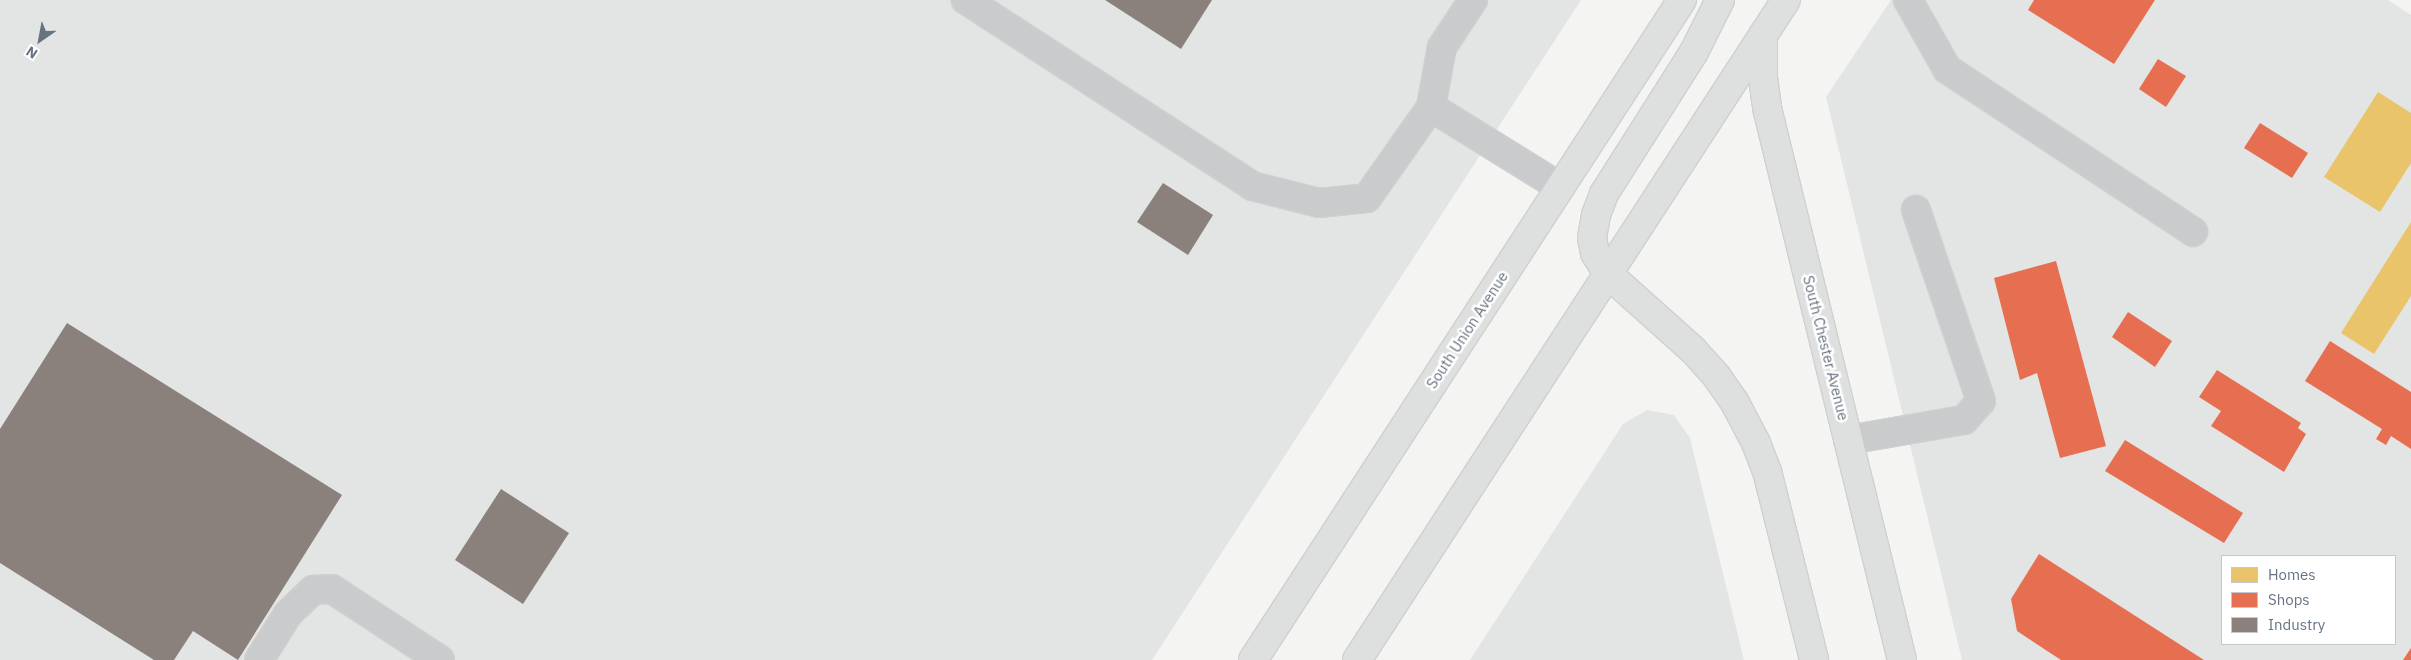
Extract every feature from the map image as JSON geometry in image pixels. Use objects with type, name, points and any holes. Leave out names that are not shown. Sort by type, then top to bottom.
[{"type":"main road","name":"South Union Avenue","points":[[1253,660],[1682,0]]},
{"type":"main road","points":[[1720,0],[1694,52],[1604,194],[1596,215],[1592,238],[1595,254],[1608,274],[1693,350],[1717,377],[1735,403],[1756,443],[1767,471],[1814,660]]},
{"type":"main road","points":[[1357,660],[1786,0]]},
{"type":"main road","name":"South Chester Avenue","points":[[1763,35],[1763,78],[1768,112],[1902,660]]},
{"type":"lane","points":[[966,0],[1252,186],[1318,203],[1367,198],[1431,107],[1442,47],[1473,0]]},
{"type":"lane","points":[[1908,0],[1947,70],[2193,232]]},
{"type":"lane","points":[[1431,107],[1560,187]]},
{"type":"lane","points":[[1848,440],[1964,420],[1981,402],[1916,210]]},
{"type":"lane","points":[[259,660],[288,614],[314,590],[332,589],[440,660]]},
{"type":"shaded area","points":[[0,0],[1581,0],[1152,660],[0,660]]},
{"type":"shaded area","points":[[1891,0],[2388,0],[2411,15],[2411,660],[1962,660],[1826,97]]},
{"type":"shaded area","points":[[1647,410],[1674,415],[1690,438],[1744,660],[1470,660],[1623,424]]},
{"type":"building: Homes","points":[[2378,92],[2411,113],[2411,163],[2380,212],[2324,177]]},
{"type":"building: Homes","points":[[2411,222],[2411,296],[2374,354],[2341,333]]},
{"type":"building: Shops","points":[[2034,0],[2155,0],[2114,64],[2028,10]]},
{"type":"building: Shops","points":[[2158,59],[2186,76],[2166,107],[2139,89]]},
{"type":"building: Shops","points":[[2260,123],[2308,153],[2292,178],[2244,148]]},
{"type":"building: Shops","points":[[2056,261],[2106,446],[2060,458],[2037,373],[2020,380],[1994,278]]},
{"type":"building: Shops","points":[[2128,312],[2172,341],[2155,367],[2112,337]]},
{"type":"building: Shops","points":[[2330,341],[2411,392],[2411,449],[2391,436],[2386,445],[2376,439],[2382,429],[2305,381]]},
{"type":"building: Shops","points":[[2217,370],[2301,423],[2298,428],[2306,434],[2284,472],[2211,426],[2221,411],[2199,397]]},
{"type":"building: Shops","points":[[2125,440],[2243,513],[2224,543],[2105,471]]},
{"type":"building: Shops","points":[[2039,554],[2204,660],[2061,660],[2017,631],[2011,599]]},
{"type":"building: Shops","points":[[2411,648],[2411,660],[2403,660]]},
{"type":"building: Industry","points":[[1105,0],[1212,0],[1181,49]]},
{"type":"building: Industry","points":[[1163,183],[1213,215],[1188,255],[1137,222]]},
{"type":"building: Industry","points":[[67,323],[342,495],[238,660],[193,631],[174,660],[154,660],[0,563],[0,429]]},
{"type":"building: Industry","points":[[501,489],[569,533],[523,604],[455,560]]}]
